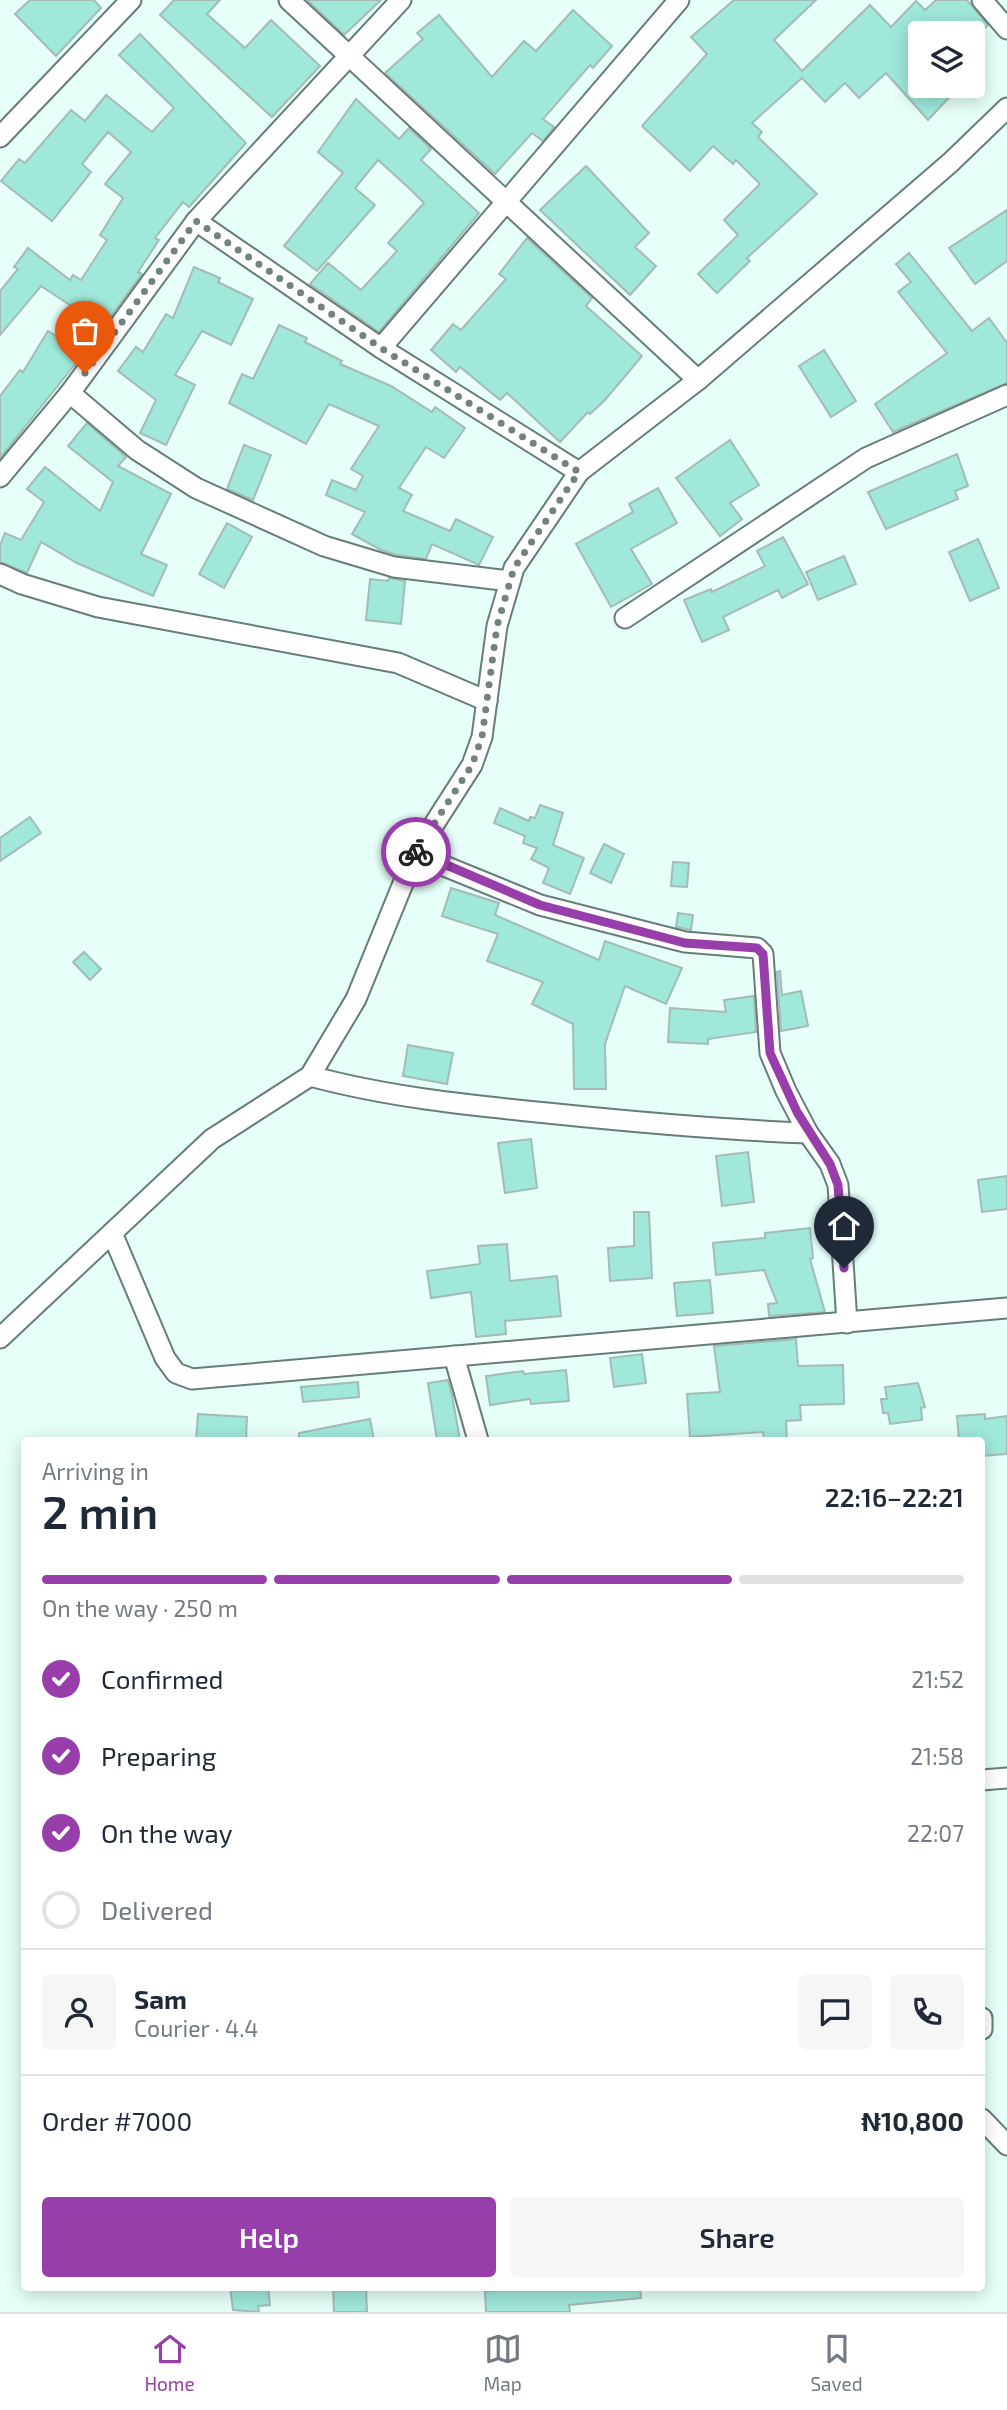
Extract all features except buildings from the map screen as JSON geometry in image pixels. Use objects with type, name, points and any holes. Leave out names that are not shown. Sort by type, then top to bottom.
[{"type":"street","points":[[0,137],[131,0]]},
{"type":"street","points":[[289,0],[348,57],[507,199],[698,380]]},
{"type":"street","points":[[0,477],[71,393],[196,221],[401,0]]},
{"type":"street","points":[[381,348],[679,0]]},
{"type":"street","points":[[982,0],[1007,29]]},
{"type":"street","points":[[0,1339],[212,1139],[310,1076],[356,999],[415,854],[472,765],[482,737],[497,626],[514,568],[579,472],[698,380],[950,163],[1007,108]]},
{"type":"street","points":[[196,221],[381,348],[579,472]]},
{"type":"street","points":[[71,393],[137,450],[196,488],[324,546],[394,567],[510,581]]},
{"type":"street","points":[[625,618],[866,458],[1007,395]]},
{"type":"street","points":[[0,574],[22,584],[98,607],[398,663],[487,701]]},
{"type":"street","points":[[415,854],[540,905],[685,943],[757,948],[763,954],[770,1053],[808,1133],[830,1164],[838,1185],[847,1323]]},
{"type":"street","points":[[310,1076],[361,1089],[433,1102],[584,1117],[808,1133]]},
{"type":"street","points":[[112,1233],[165,1358],[176,1373],[192,1379],[1007,1308]]},
{"type":"street","points":[[454,1356],[477,1437]]},
{"type":"street","points":[[985,1780],[1007,1778]]},
{"type":"street","points":[[985,2122],[1007,2145]]},
{"type":"way so far","points":[[85,373],[196,221],[381,348],[579,472],[514,568],[497,626],[482,737],[472,765],[416,852]]},
{"type":"route","points":[[416,852],[415,854],[540,905],[623,924],[685,943],[757,948],[763,954],[770,1053],[786,1091],[808,1133],[830,1164],[838,1185],[844,1268]]}]
